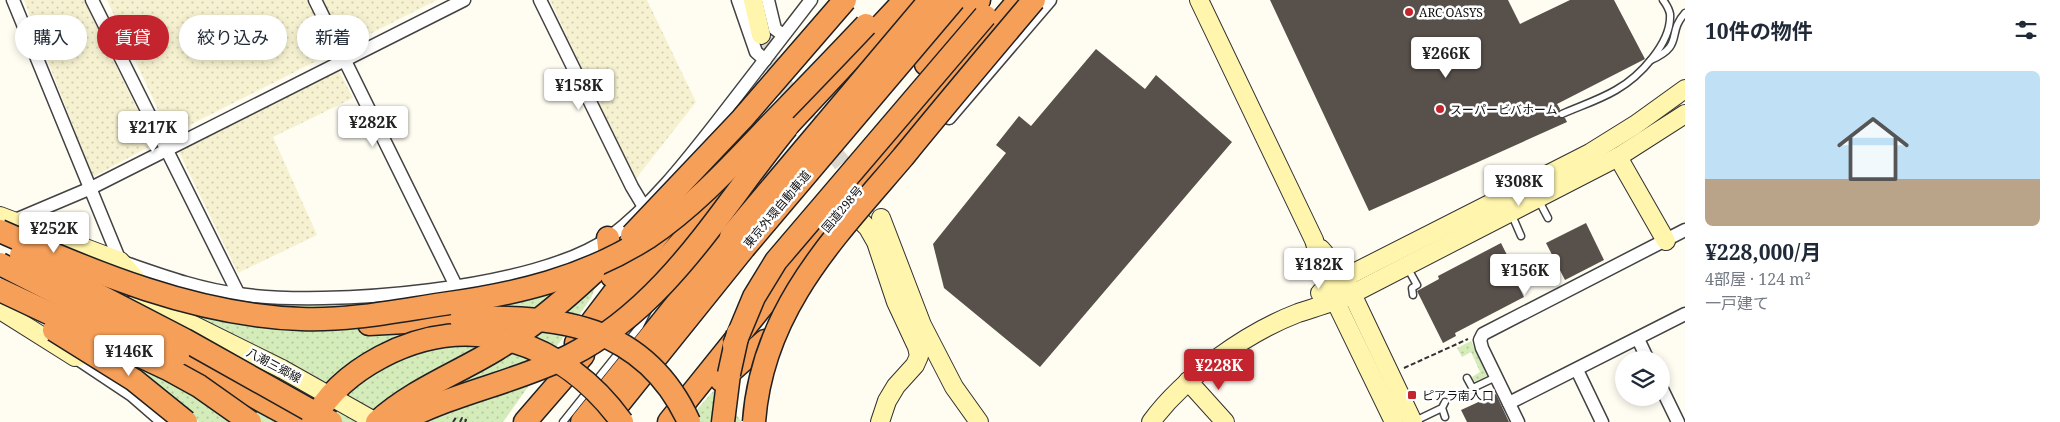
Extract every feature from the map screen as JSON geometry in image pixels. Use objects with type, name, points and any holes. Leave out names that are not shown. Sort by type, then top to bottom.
[{"type":"highway","points":[[517,422],[836,0]]},
{"type":"highway","points":[[376,422],[410,398],[497,349],[554,309],[656,211],[742,119],[845,0]]},
{"type":"highway","points":[[399,422],[447,400],[553,364],[599,339],[637,311],[662,287],[685,260],[887,0]]},
{"type":"highway","points":[[525,422],[743,172],[905,0]]},
{"type":"highway","name":"東京外環自動車道","points":[[604,422],[737,242],[930,0]]},
{"type":"highway","name":"東京外環自動車道","points":[[582,422],[737,242],[954,0]]},
{"type":"highway","name":"国道298号","points":[[677,421],[800,259],[1019,0]]},
{"type":"highway","points":[[754,422],[762,376],[770,347],[781,318],[800,283],[858,210],[1034,0]]},
{"type":"highway","points":[[723,422],[728,374],[734,346],[754,296],[776,261],[987,5]]},
{"type":"highway","points":[[4,223],[98,274],[158,294],[250,314],[301,319],[326,319],[510,294],[568,278],[615,256],[647,238],[698,197],[737,160],[866,25]]},
{"type":"highway","points":[[597,317],[612,279],[613,265],[608,238]]},
{"type":"highway","points":[[0,245],[182,347],[301,422]]},
{"type":"highway","points":[[0,264],[182,347],[331,422]]},
{"type":"highway","points":[[0,290],[170,370],[221,401],[250,422]]},
{"type":"highway","points":[[0,296],[134,380],[186,422]]},
{"type":"highway","points":[[326,319],[355,325],[514,316],[552,320],[582,327],[611,339],[641,358],[666,384],[677,421],[765,342]]},
{"type":"highway","points":[[313,422],[340,386],[355,372],[386,354],[415,343],[436,338],[480,335],[521,343],[564,364],[598,392],[622,422]]},
{"type":"highway","points":[[728,374],[729,422]]},
{"type":"street","points":[[13,0],[120,261],[196,286],[239,295],[302,298],[357,296],[456,286],[510,277],[566,260],[608,238],[644,207],[688,158],[811,0]]},
{"type":"street","points":[[92,0],[239,295]]},
{"type":"street","points":[[315,0],[323,15]]},
{"type":"street","points":[[369,47],[464,0]]},
{"type":"street","points":[[540,0],[632,187],[644,207]]},
{"type":"street","points":[[738,0],[756,52],[765,60]]},
{"type":"street","points":[[753,0],[761,34]]},
{"type":"street","points":[[768,0],[775,29],[783,35]]},
{"type":"street","points":[[747,422],[747,398],[750,382],[765,342],[807,282],[1050,0]]},
{"type":"street","points":[[1199,0],[1314,240],[1336,282],[1352,294],[1414,422]]},
{"type":"street","points":[[4,223],[91,188],[343,60]]},
{"type":"street","points":[[345,60],[456,286]]},
{"type":"street","points":[[1297,314],[1336,282],[1590,152],[1635,125],[1685,89]]},
{"type":"street","points":[[1151,422],[1188,381],[1239,344],[1297,314],[1336,302],[1618,157],[1685,114]]},
{"type":"street","points":[[1618,157],[1666,241]]},
{"type":"street","points":[[881,218],[922,325],[954,387],[979,422]]},
{"type":"street","points":[[861,221],[868,228],[876,242],[896,302],[917,347],[918,356],[915,364],[896,386],[887,401],[880,422]]},
{"type":"street","name":"八潮三郷線","points":[[4,223],[120,261],[140,284],[169,312]]},
{"type":"street","points":[[1518,422],[1480,340],[1483,334],[1549,295],[1666,241],[1685,230]]},
{"type":"street","points":[[1336,282],[1336,302],[1394,422]]},
{"type":"street","name":"八潮三郷線","points":[[75,357],[86,355],[96,348],[119,313],[129,306],[140,304],[169,312],[282,369],[376,422]]},
{"type":"street","points":[[0,310],[132,395],[163,422]]},
{"type":"street","points":[[1509,403],[1685,314]]},
{"type":"street","points":[[1638,339],[1644,351]]},
{"type":"street","points":[[1577,370],[1602,422]]},
{"type":"street","points":[[1188,381],[1225,422]]},
{"type":"street","points":[[1670,406],[1678,422]]},
{"type":"lane","points":[[1651,61],[1662,43],[1669,23],[1670,12],[1663,0]]},
{"type":"lane","points":[[1562,114],[1616,90],[1651,61],[1669,54],[1673,49],[1681,17],[1685,13]]},
{"type":"lane","points":[[1537,197],[1548,218]]},
{"type":"lane","points":[[1510,212],[1521,236]]},
{"type":"lane","points":[[1406,266],[1417,285],[1412,288],[1413,295]]},
{"type":"lane","points":[[563,422],[640,326],[648,310],[644,284]]},
{"type":"lane","points":[[1467,378],[1474,388],[1496,377]]},
{"type":"lane","points":[[1414,422],[1443,405],[1445,416]]},
{"type":"path","points":[[1403,369],[1469,338],[1480,340]]},
{"type":"path","points":[[460,422],[462,418],[466,420],[465,422]]},
{"type":"shaded area","points":[[24,0],[84,0],[97,27],[97,60],[113,60],[154,144],[93,177],[47,60],[87,60],[87,15],[30,15]]},
{"type":"shaded area","points":[[107,0],[437,0],[369,34],[369,15],[297,15],[297,60],[318,60],[170,135],[135,60],[169,60],[169,15],[114,15]]},
{"type":"shaded area","points":[[550,0],[647,0],[696,102],[634,181]]},
{"type":"shaded area","points":[[338,69],[353,98],[273,137],[317,235],[238,273],[177,148]]},
{"type":"green space","points":[[602,270],[591,298],[503,422],[199,422],[174,400],[119,358],[140,276],[226,299],[318,304]]},
{"type":"green space","points":[[1471,341],[1487,376],[1475,382],[1472,377],[1480,372],[1471,352],[1462,357],[1457,348]]},
{"type":"green space","points":[[715,389],[742,422],[686,422]]},
{"type":"building","name":"スーパービバホーム","points":[[1270,0],[1508,0],[1520,24],[1570,0],[1614,0],[1645,59],[1557,104],[1560,109],[1558,116],[1565,118],[1567,122],[1369,211]]},
{"type":"building","points":[[1096,49],[1145,89],[1156,75],[1232,142],[1040,367],[944,288],[933,244],[1006,153],[996,145],[1019,116],[1031,126]]},
{"type":"building","points":[[1586,223],[1604,260],[1565,280],[1546,243]]},
{"type":"building","points":[[1501,243],[1515,271],[1512,273],[1524,297],[1455,333],[1456,336],[1443,343],[1417,291],[1439,279],[1438,276]]},
{"type":"building","points":[[1496,394],[1509,422],[1467,422],[1461,410]]},
{"type":"tunnel","points":[[761,35],[781,81],[812,126],[858,183],[881,218]]},
{"type":"place","name":"ARC OASYS","points":[[1409,12]]},
{"type":"place","name":"スーパービバホーム","points":[[1440,109]]},
{"type":"place","name":"ピアラ南入口","points":[[1412,395]]}]
